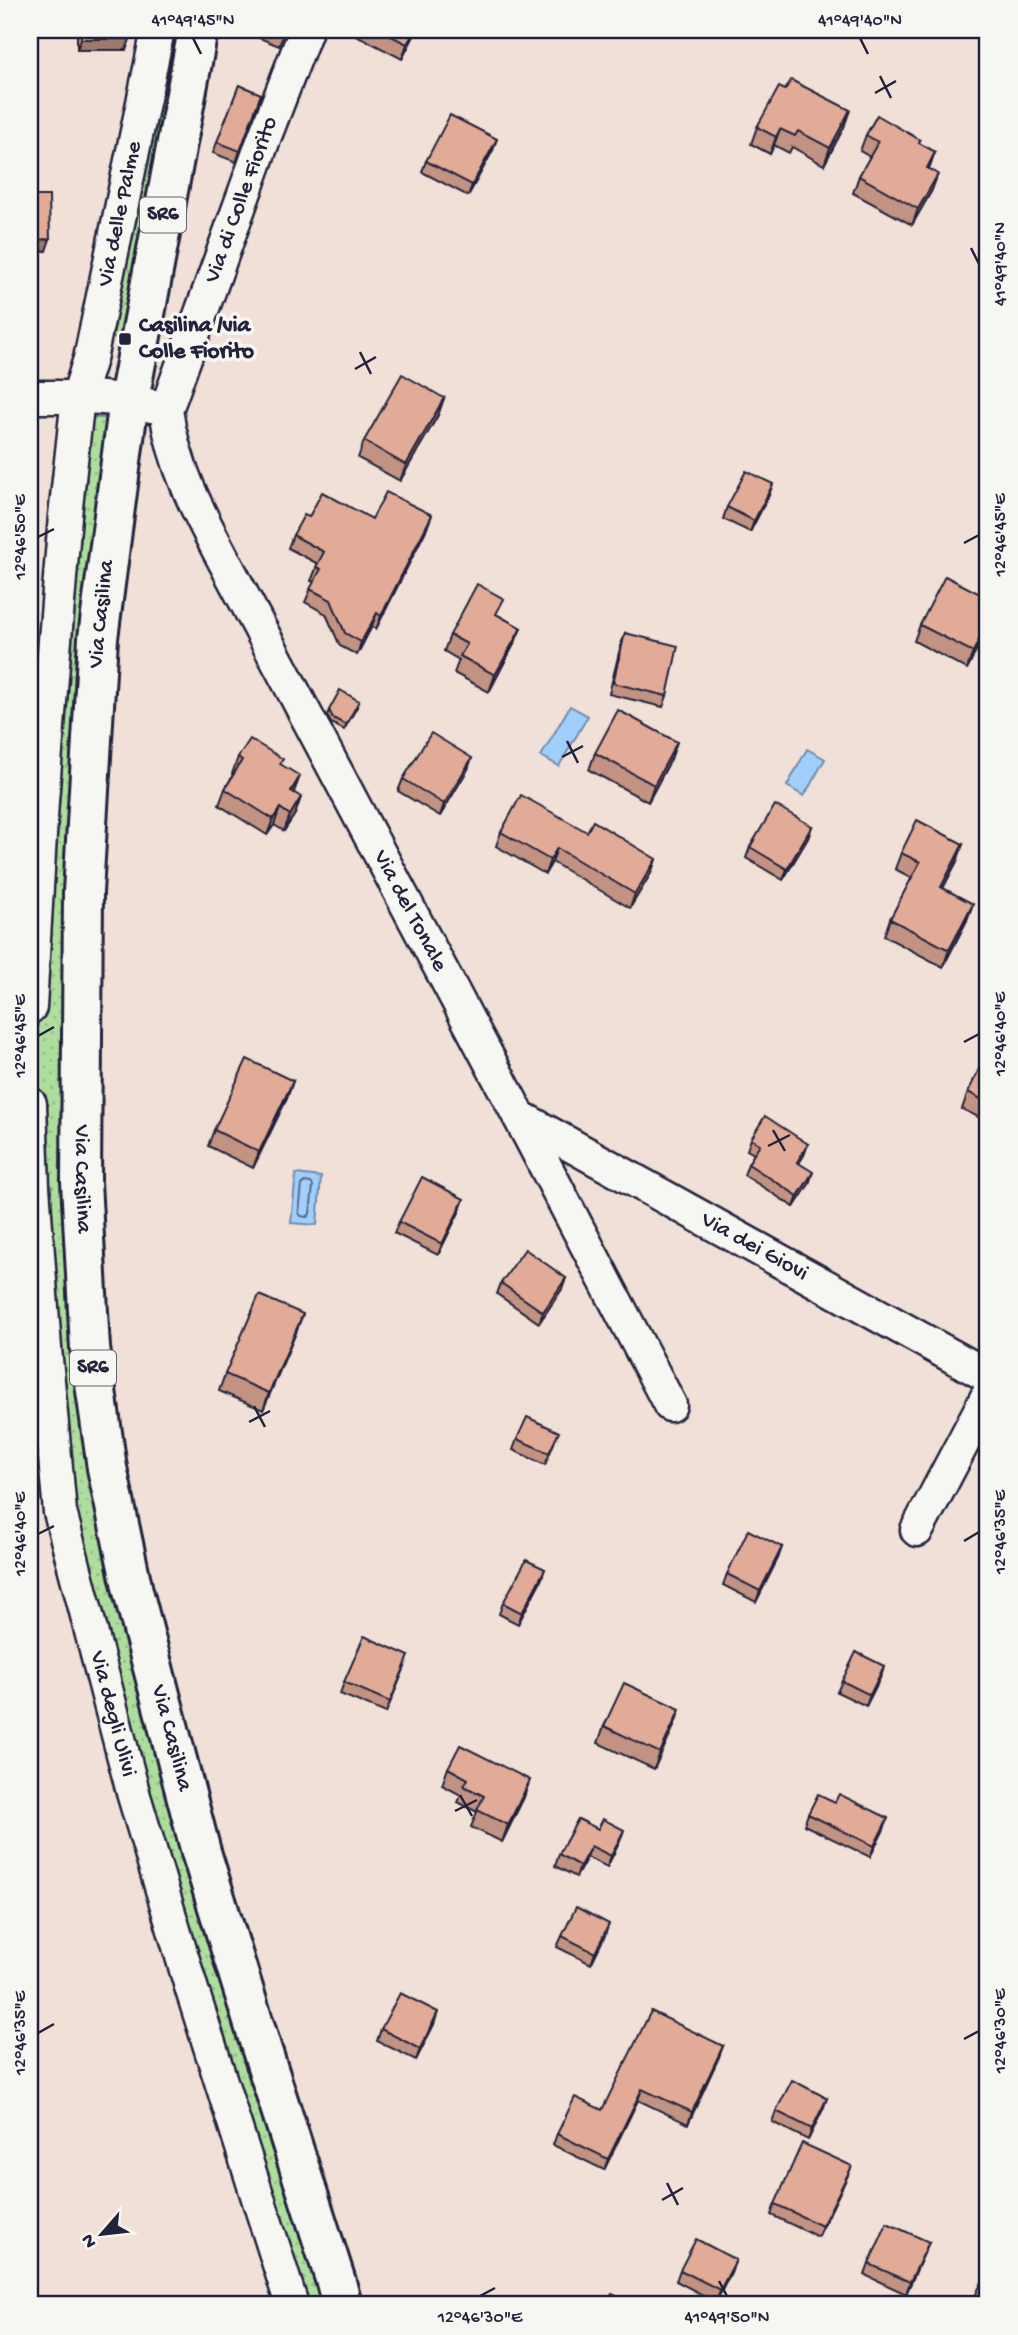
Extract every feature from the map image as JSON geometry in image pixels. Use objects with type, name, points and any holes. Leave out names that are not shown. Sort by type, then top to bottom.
[{"type":"main road","name":"Via Casilina","points":[[198,30],[129,400],[97,638],[83,892],[81,1182],[90,1348],[107,1468],[133,1591],[198,1839],[342,2305]]},
{"type":"street","name":"Via delle Palme","points":[[78,397],[90,359],[158,30]]},
{"type":"street","name":"Via di Colle Fiorito","points":[[166,410],[306,30]]},
{"type":"street","points":[[30,397],[129,400],[166,410]]},
{"type":"street","points":[[30,1007],[44,774],[65,516],[78,397]]},
{"type":"street","name":"Via del Tonale","points":[[166,410],[178,463],[220,553],[670,1405]]},
{"type":"street","name":"Via degli Ulivi","points":[[30,1104],[34,1266],[60,1512],[134,1796],[192,1990],[292,2305]]},
{"type":"street","name":"Via dei Giovi","points":[[520,1117],[988,1376]]},
{"type":"street","points":[[917,1530],[988,1395]]},
{"type":"green space","points":[[163,30],[176,30],[121,339],[104,336]]},
{"type":"green space","points":[[85,417],[106,418],[84,598],[66,889],[62,1021],[63,1184],[79,1393],[91,1487],[108,1577],[179,1841],[232,2024],[322,2305],[295,2305],[71,1522],[35,1098],[41,944]]},
{"type":"water","points":[[570,706],[588,716],[559,766],[541,756]]},
{"type":"water","points":[[807,749],[825,759],[804,796],[787,786]]},
{"type":"water","points":[[296,1174],[321,1177],[317,1225],[291,1223]]},
{"type":"building","points":[[81,30],[130,30],[130,39],[81,39]]},
{"type":"building","points":[[270,30],[285,30],[283,35]]},
{"type":"building","points":[[379,30],[415,30],[407,44]]},
{"type":"building","points":[[791,80],[850,110],[830,148],[798,131],[795,136],[780,129],[776,137],[757,127],[779,87],[785,90]]},
{"type":"building","points":[[239,85],[261,94],[240,151],[217,142]]},
{"type":"building","points":[[450,115],[497,139],[472,185],[426,161]]},
{"type":"building","points":[[877,115],[935,152],[927,168],[938,174],[918,209],[859,176],[878,142],[866,135]]},
{"type":"building","points":[[30,196],[49,196],[50,239],[30,240]]},
{"type":"building","points":[[402,374],[444,398],[406,465],[364,441]]},
{"type":"building","points":[[746,471],[773,484],[754,521],[727,507]]},
{"type":"building","points":[[322,492],[372,519],[386,492],[432,515],[381,616],[377,613],[361,642],[345,633],[331,600],[310,589],[321,569],[316,567],[324,552],[293,535],[304,515],[309,517]]},
{"type":"building","points":[[945,576],[988,598],[988,622],[973,652],[920,625]]},
{"type":"building","points":[[477,584],[504,599],[496,614],[521,628],[495,675],[460,656],[467,644],[450,635]]},
{"type":"building","points":[[625,633],[678,646],[667,696],[613,683]]},
{"type":"building","points":[[340,690],[359,701],[346,725],[333,718],[329,710]]},
{"type":"building","points":[[618,710],[677,742],[654,785],[595,753]]},
{"type":"building","points":[[431,733],[472,758],[444,804],[403,779]]},
{"type":"building","points":[[250,739],[283,759],[280,764],[300,776],[291,791],[301,797],[290,815],[280,808],[273,819],[225,789],[242,760],[238,757]]},
{"type":"building","points":[[521,795],[587,832],[593,821],[656,859],[635,894],[557,848],[550,860],[501,832]]},
{"type":"building","points":[[775,805],[812,826],[787,869],[750,847]]},
{"type":"building","points":[[917,820],[963,844],[941,887],[973,904],[949,950],[890,919],[920,862],[901,853]]},
{"type":"building","points":[[988,1051],[988,1103],[968,1092]]},
{"type":"building","points":[[247,1059],[293,1081],[259,1152],[214,1130]]},
{"type":"building","points":[[765,1116],[808,1144],[797,1162],[813,1172],[798,1196],[748,1164],[760,1144],[751,1139]]},
{"type":"building","points":[[422,1177],[464,1199],[442,1244],[399,1222]]},
{"type":"building","points":[[525,1249],[566,1278],[543,1312],[501,1283]]},
{"type":"building","points":[[259,1295],[303,1314],[269,1393],[225,1374]]},
{"type":"building","points":[[527,1417],[559,1432],[549,1453],[517,1439]]},
{"type":"building","points":[[748,1530],[782,1547],[760,1591],[727,1574]]},
{"type":"building","points":[[526,1560],[545,1569],[522,1613],[503,1603]]},
{"type":"building","points":[[364,1636],[409,1656],[390,1702],[344,1682]]},
{"type":"building","points":[[856,1652],[884,1666],[870,1695],[842,1681]]},
{"type":"building","points":[[624,1683],[680,1709],[660,1753],[604,1726]]},
{"type":"building","points":[[460,1745],[530,1780],[508,1825],[477,1810],[484,1796],[464,1786],[468,1779],[448,1768]]},
{"type":"building","points":[[818,1794],[835,1802],[839,1794],[888,1818],[874,1846],[808,1814]]},
{"type":"building","points":[[578,1819],[598,1829],[603,1819],[624,1830],[611,1856],[591,1846],[580,1866],[559,1854]]},
{"type":"building","points":[[576,1907],[609,1924],[595,1953],[562,1936]]},
{"type":"building","points":[[400,1993],[438,2012],[420,2049],[381,2029]]},
{"type":"building","points":[[651,2011],[723,2046],[692,2112],[642,2089],[608,2159],[557,2134],[575,2097],[602,2110]]},
{"type":"building","points":[[792,2080],[827,2098],[812,2129],[776,2111]]},
{"type":"building","points":[[802,2143],[852,2166],[822,2226],[775,2204]]},
{"type":"building","points":[[887,2223],[929,2242],[910,2282],[869,2264]]},
{"type":"building","points":[[696,2239],[736,2260],[720,2290],[680,2270]]},
{"type":"building","points":[[985,2276],[988,2278],[988,2305],[974,2298]]},
{"type":"building","points":[[612,2294],[634,2305],[606,2305]]},
{"type":"waterway","points":[[86,413],[104,414]]},
{"type":"place","name":"Casilina /via Colle Fiorito","points":[[125,339]]}]
